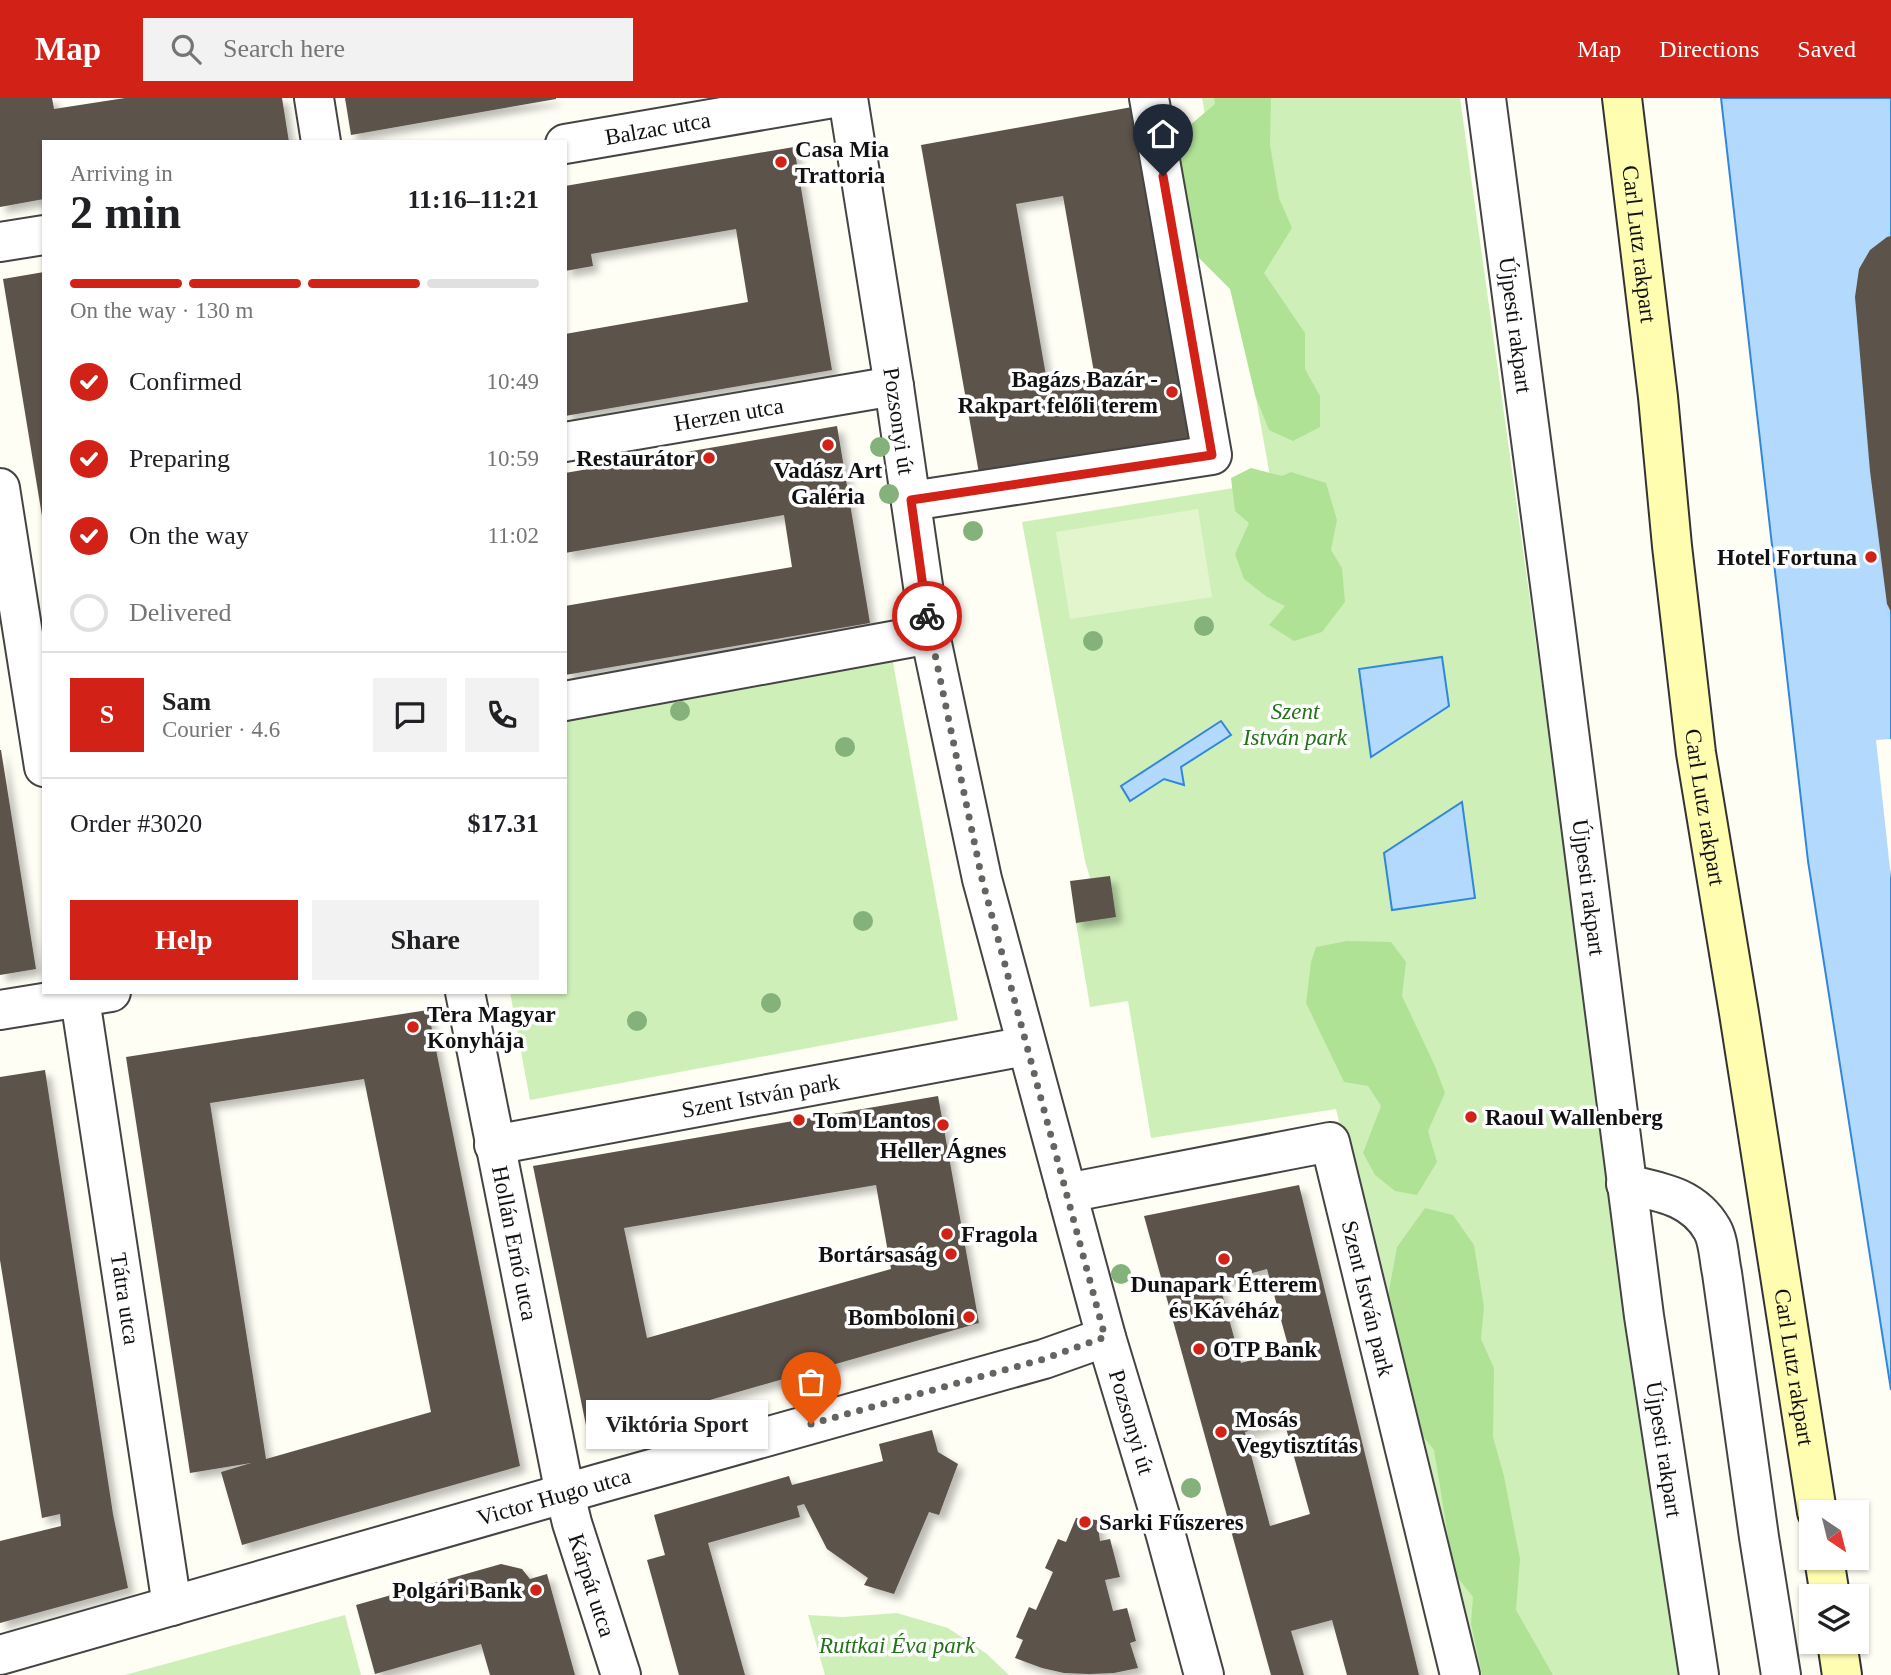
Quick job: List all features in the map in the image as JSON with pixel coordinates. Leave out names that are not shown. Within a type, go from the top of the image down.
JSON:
[{"type":"main road","name":"Carl Lutz rakpart","points":[[1622,98],[1658,397],[1696,753],[1815,1500]]},
{"type":"main road","points":[[1839,1654],[1842,1675]]},
{"type":"street","points":[[314,98],[321,140]]},
{"type":"street","name":"Balzac utca","points":[[567,144],[833,98]]},
{"type":"street","name":"Pozsonyi út","points":[[848,98],[930,634],[982,879],[1105,1337],[1165,1532],[1205,1675]]},
{"type":"street","points":[[911,500],[1212,455],[1149,98]]},
{"type":"street","name":"Újpesti rakpart","points":[[1486,98],[1556,624],[1626,1184],[1699,1675]]},
{"type":"street","points":[[0,242],[42,235]]},
{"type":"street","name":"Herzen utca","points":[[567,442],[894,386]]},
{"type":"street","points":[[0,488],[42,754]]},
{"type":"street","points":[[567,701],[930,634]]},
{"type":"street","points":[[0,1010],[90,994]]},
{"type":"street","name":"Tátra utca","points":[[90,994],[172,1606]]},
{"type":"street","name":"Hollán Ernő utca","points":[[465,994],[565,1494]]},
{"type":"street","name":"Szent István park","points":[[494,1145],[1026,1045]]},
{"type":"street","name":"Szent István park","points":[[1067,1193],[1330,1142],[1461,1675]]},
{"type":"street","points":[[1626,1184],[1676,1196],[1697,1210],[1713,1231],[1781,1675]]},
{"type":"street","name":"Victor Hugo utca","points":[[0,1655],[1044,1359],[1105,1337]]},
{"type":"street","name":"Kárpát utca","points":[[565,1494],[621,1675]]},
{"type":"green space","name":"Szent István park","points":[[1202,98],[1460,98],[1680,1675],[1471,1675],[1336,1109],[1151,1138],[1128,1001],[1090,1007],[1076,923],[1090,878],[1022,522],[1271,482]]},
{"type":"green space","points":[[1214,98],[1271,98],[1270,145],[1279,198],[1292,228],[1264,273],[1305,333],[1305,369],[1320,396],[1320,427],[1293,441],[1269,430],[1255,395],[1230,289],[1198,257],[1188,205],[1174,162],[1176,137],[1215,104]]},
{"type":"green space","points":[[1251,468],[1282,476],[1291,472],[1326,483],[1337,520],[1331,550],[1342,568],[1345,602],[1322,632],[1294,641],[1269,625],[1285,606],[1267,597],[1244,579],[1235,554],[1249,523],[1235,511],[1231,478]]},
{"type":"green space","points":[[1198,509],[1212,597],[1070,619],[1056,532]]},
{"type":"green space","points":[[892,657],[958,1020],[530,1100],[510,994],[567,994],[567,718]]},
{"type":"green space","points":[[1347,941],[1391,942],[1406,962],[1402,996],[1445,1093],[1428,1131],[1437,1162],[1417,1195],[1395,1191],[1375,1175],[1363,1153],[1381,1106],[1368,1086],[1344,1082],[1306,1003],[1311,962],[1316,947]]},
{"type":"green space","points":[[1425,1208],[1453,1215],[1474,1245],[1484,1307],[1481,1339],[1494,1368],[1493,1437],[1504,1476],[1520,1559],[1516,1610],[1553,1675],[1482,1675],[1471,1624],[1473,1597],[1454,1573],[1434,1450],[1418,1430],[1382,1329],[1397,1247]]},
{"type":"green space","name":"Ruttkai Éva park","points":[[897,1613],[948,1628],[987,1654],[1009,1675],[825,1675],[808,1615],[843,1617]]},
{"type":"green space","points":[[345,1615],[361,1675],[125,1675]]},
{"type":"water","points":[[1721,98],[1891,98],[1891,1390],[1808,861]]},
{"type":"water","points":[[1442,657],[1449,706],[1371,757],[1359,669]]},
{"type":"water","points":[[1221,721],[1231,735],[1181,767],[1184,785],[1164,779],[1130,801],[1121,786]]},
{"type":"water","points":[[1462,802],[1475,898],[1392,910],[1384,853]]},
{"type":"pier","points":[[1891,739],[1891,878],[1876,740]]},
{"type":"building","points":[[0,98],[52,98],[54,109],[125,98],[282,98],[289,140],[42,140],[42,199],[0,207]]},
{"type":"building","points":[[345,98],[556,98],[556,99],[351,135]]},
{"type":"building","points":[[1132,107],[1191,442],[980,479],[921,145]],"holes":[[[1063,196],[1095,378],[1048,387],[1016,204]]]},
{"type":"building","points":[[794,147],[832,370],[567,416],[567,334],[748,302],[736,229],[591,254],[593,266],[567,271],[567,186]]},
{"type":"building","points":[[1891,236],[1891,612],[1887,604],[1870,471],[1855,297],[1859,269],[1870,250]]},
{"type":"building","points":[[42,272],[42,516],[3,279]]},
{"type":"building","points":[[837,426],[870,623],[567,675],[567,606],[792,567],[784,515],[567,553],[567,473]]},
{"type":"building","points":[[0,750],[36,969],[0,975]]},
{"type":"building","points":[[1110,876],[1116,917],[1076,923],[1070,881]]},
{"type":"building","points":[[428,1010],[520,1466],[242,1545],[221,1472],[251,1463],[190,1473],[126,1057]],"holes":[[[364,1079],[431,1412],[266,1459],[210,1103]]]},
{"type":"building","points":[[45,1070],[113,1514],[128,1588],[0,1623],[0,1541],[61,1526],[60,1514],[42,1518],[0,1260],[0,1077]]},
{"type":"building","points":[[938,1096],[979,1323],[588,1435],[533,1166]],"holes":[[[876,1185],[891,1269],[647,1338],[624,1228]]]},
{"type":"building","points":[[1299,1185],[1419,1675],[1347,1675],[1332,1620],[1291,1631],[1304,1675],[1271,1675],[1144,1216]],"holes":[[[1267,1269],[1289,1349],[1241,1363],[1219,1282]],[[1284,1421],[1310,1514],[1270,1526],[1245,1432]]]},
{"type":"building","points":[[932,1430],[938,1452],[958,1464],[939,1515],[929,1512],[894,1594],[864,1585],[868,1578],[827,1549],[804,1504],[797,1506],[800,1517],[708,1543],[745,1675],[679,1675],[647,1560],[665,1555],[654,1515],[789,1476],[792,1485],[883,1461],[879,1444]]},
{"type":"building","points":[[1076,1518],[1097,1520],[1100,1541],[1110,1539],[1120,1577],[1105,1580],[1113,1611],[1127,1608],[1136,1641],[1130,1643],[1138,1668],[1114,1673],[1064,1673],[1015,1658],[1023,1640],[1016,1637],[1029,1607],[1036,1610],[1053,1572],[1045,1568],[1058,1539],[1066,1542]]},
{"type":"building","points":[[501,1564],[522,1569],[530,1579],[547,1574],[575,1675],[490,1675],[481,1644],[375,1674],[356,1605]]},
{"type":"way so far","points":[[811,1424],[1044,1359],[1105,1337],[982,879],[927,616]]},
{"type":"place","name":"Casa Mia Trattoria","points":[[781,162]]},
{"type":"place","name":"Bagázs Bazár - Rakpart felőli terem","points":[[1172,392]]},
{"type":"place","name":"Vadász Art Galéria","points":[[828,445]]},
{"type":"place","name":"Restaurátor","points":[[709,458]]},
{"type":"place","name":"Hotel Fortuna","points":[[1871,557]]},
{"type":"place","name":"Tera Magyar Konyhája","points":[[413,1027]]},
{"type":"place","name":"Raoul Wallenberg","points":[[1471,1117]]},
{"type":"place","name":"Tom Lantos","points":[[799,1120]]},
{"type":"place","name":"Heller Ágnes","points":[[943,1125]]},
{"type":"place","name":"Fragola","points":[[947,1234]]},
{"type":"place","name":"Bortársaság","points":[[951,1254]]},
{"type":"place","name":"Dunapark Étterem és Kávéház","points":[[1224,1259]]},
{"type":"place","name":"Bomboloni","points":[[969,1317]]},
{"type":"place","name":"OTP Bank","points":[[1199,1349]]},
{"type":"place","name":"Viktória Sport","points":[[811,1424]]},
{"type":"place","name":"Mosás Vegytisztítás","points":[[1221,1432]]},
{"type":"place","name":"Sarki Fűszeres","points":[[1085,1522]]},
{"type":"place","name":"Polgári Bank","points":[[536,1590]]},
{"type":"route","points":[[927,616],[911,500],[1212,455],[1163,176]]}]
